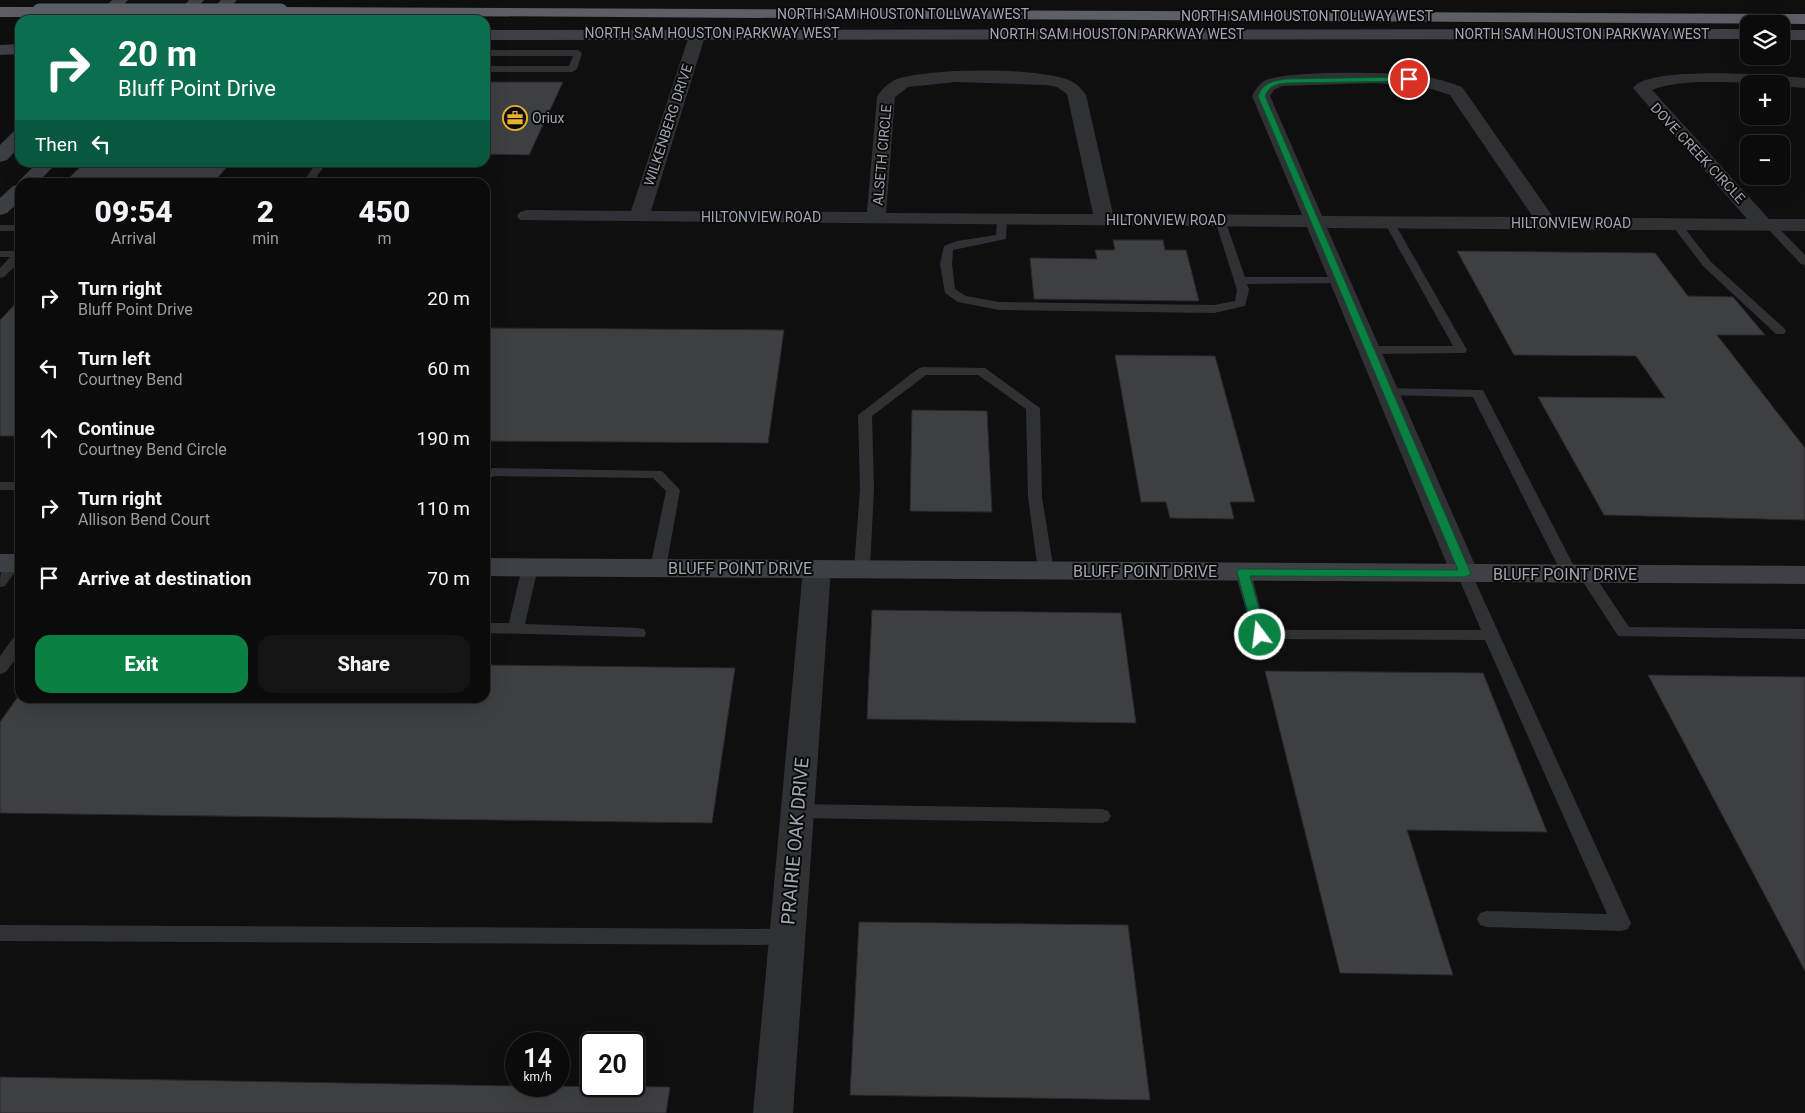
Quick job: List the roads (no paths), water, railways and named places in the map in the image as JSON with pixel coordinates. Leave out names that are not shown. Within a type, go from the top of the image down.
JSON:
[{"type":"highway","name":"NORTH SAM HOUSTON TOLLWAY WEST","points":[[35,15],[202,11],[1805,19]]},
{"type":"highway","points":[[0,12],[35,15]]},
{"type":"highway","points":[[0,18],[15,17]]},
{"type":"highway","points":[[786,33],[1091,25],[1519,24],[1805,19]]},
{"type":"main road","points":[[106,15],[121,0]]},
{"type":"main road","points":[[137,15],[151,0]]},
{"type":"main road","points":[[202,11],[230,0]]},
{"type":"main road","name":"NORTH SAM HOUSTON PARKWAY WEST","points":[[490,35],[698,33],[1740,34]]},
{"type":"main road","points":[[1790,34],[1805,34]]},
{"type":"main road","points":[[0,50],[15,49]]},
{"type":"main road","points":[[0,156],[15,140]]},
{"type":"main road","points":[[32,178],[44,167]]},
{"type":"main road","points":[[0,209],[15,195]]},
{"type":"main road","name":"BLUFF POINT DRIVE","points":[[490,567],[1805,575]]},
{"type":"street","name":"WILKENBERG DRIVE","points":[[639,216],[698,33]]},
{"type":"street","name":"ALSETH CIRCLE","points":[[876,218],[886,97],[889,91],[904,82],[916,80],[974,78],[1034,79],[1058,82],[1073,89],[1077,95],[1104,220]]},
{"type":"street","points":[[1465,574],[1261,96],[1264,88],[1274,82],[1409,79],[1448,86],[1456,91],[1546,223]]},
{"type":"street","name":"DOVE CREEK CIRCLE","points":[[1766,224],[1645,96],[1641,88],[1650,83],[1670,80],[1786,81],[1805,83]]},
{"type":"street","name":"HILTONVIEW ROAD","points":[[527,216],[1805,224]]},
{"type":"street","name":"PRAIRIE OAK DRIVE","points":[[773,1113],[817,569]]},
{"type":"lane","points":[[490,53],[578,53],[572,69],[490,69]]},
{"type":"lane","points":[[311,178],[318,167]]},
{"type":"lane","points":[[1002,219],[1002,237],[957,244],[948,248],[946,264],[950,292],[962,299],[999,306],[1214,309],[1241,303],[1243,290],[1220,220]]},
{"type":"lane","points":[[1369,350],[1461,350],[1389,222]]},
{"type":"lane","points":[[1676,224],[1707,264],[1780,331]]},
{"type":"lane","points":[[1766,224],[1805,262]]},
{"type":"lane","points":[[0,228],[15,228]]},
{"type":"lane","points":[[0,254],[15,254]]},
{"type":"lane","points":[[0,275],[15,259]]},
{"type":"lane","points":[[1240,281],[1340,280]]},
{"type":"lane","points":[[862,569],[866,488],[865,414],[923,371],[980,371],[1032,408],[1035,497],[1046,571]]},
{"type":"lane","points":[[1387,392],[1478,393],[1578,574],[1624,632],[1805,634]]},
{"type":"lane","points":[[490,474],[493,472],[657,474],[674,490],[658,568]]},
{"type":"lane","points":[[0,486],[15,486]]},
{"type":"lane","points":[[516,628],[530,567]]},
{"type":"lane","points":[[1243,572],[1260,635],[1491,635]]},
{"type":"lane","points":[[1465,574],[1621,923],[1486,918]]},
{"type":"lane","points":[[490,628],[638,633]]},
{"type":"lane","points":[[0,668],[15,648]]},
{"type":"lane","points":[[797,811],[1102,816]]},
{"type":"lane","points":[[0,933],[788,938]]},
{"type":"place","name":"Oriux","points":[[515,118]]}]
